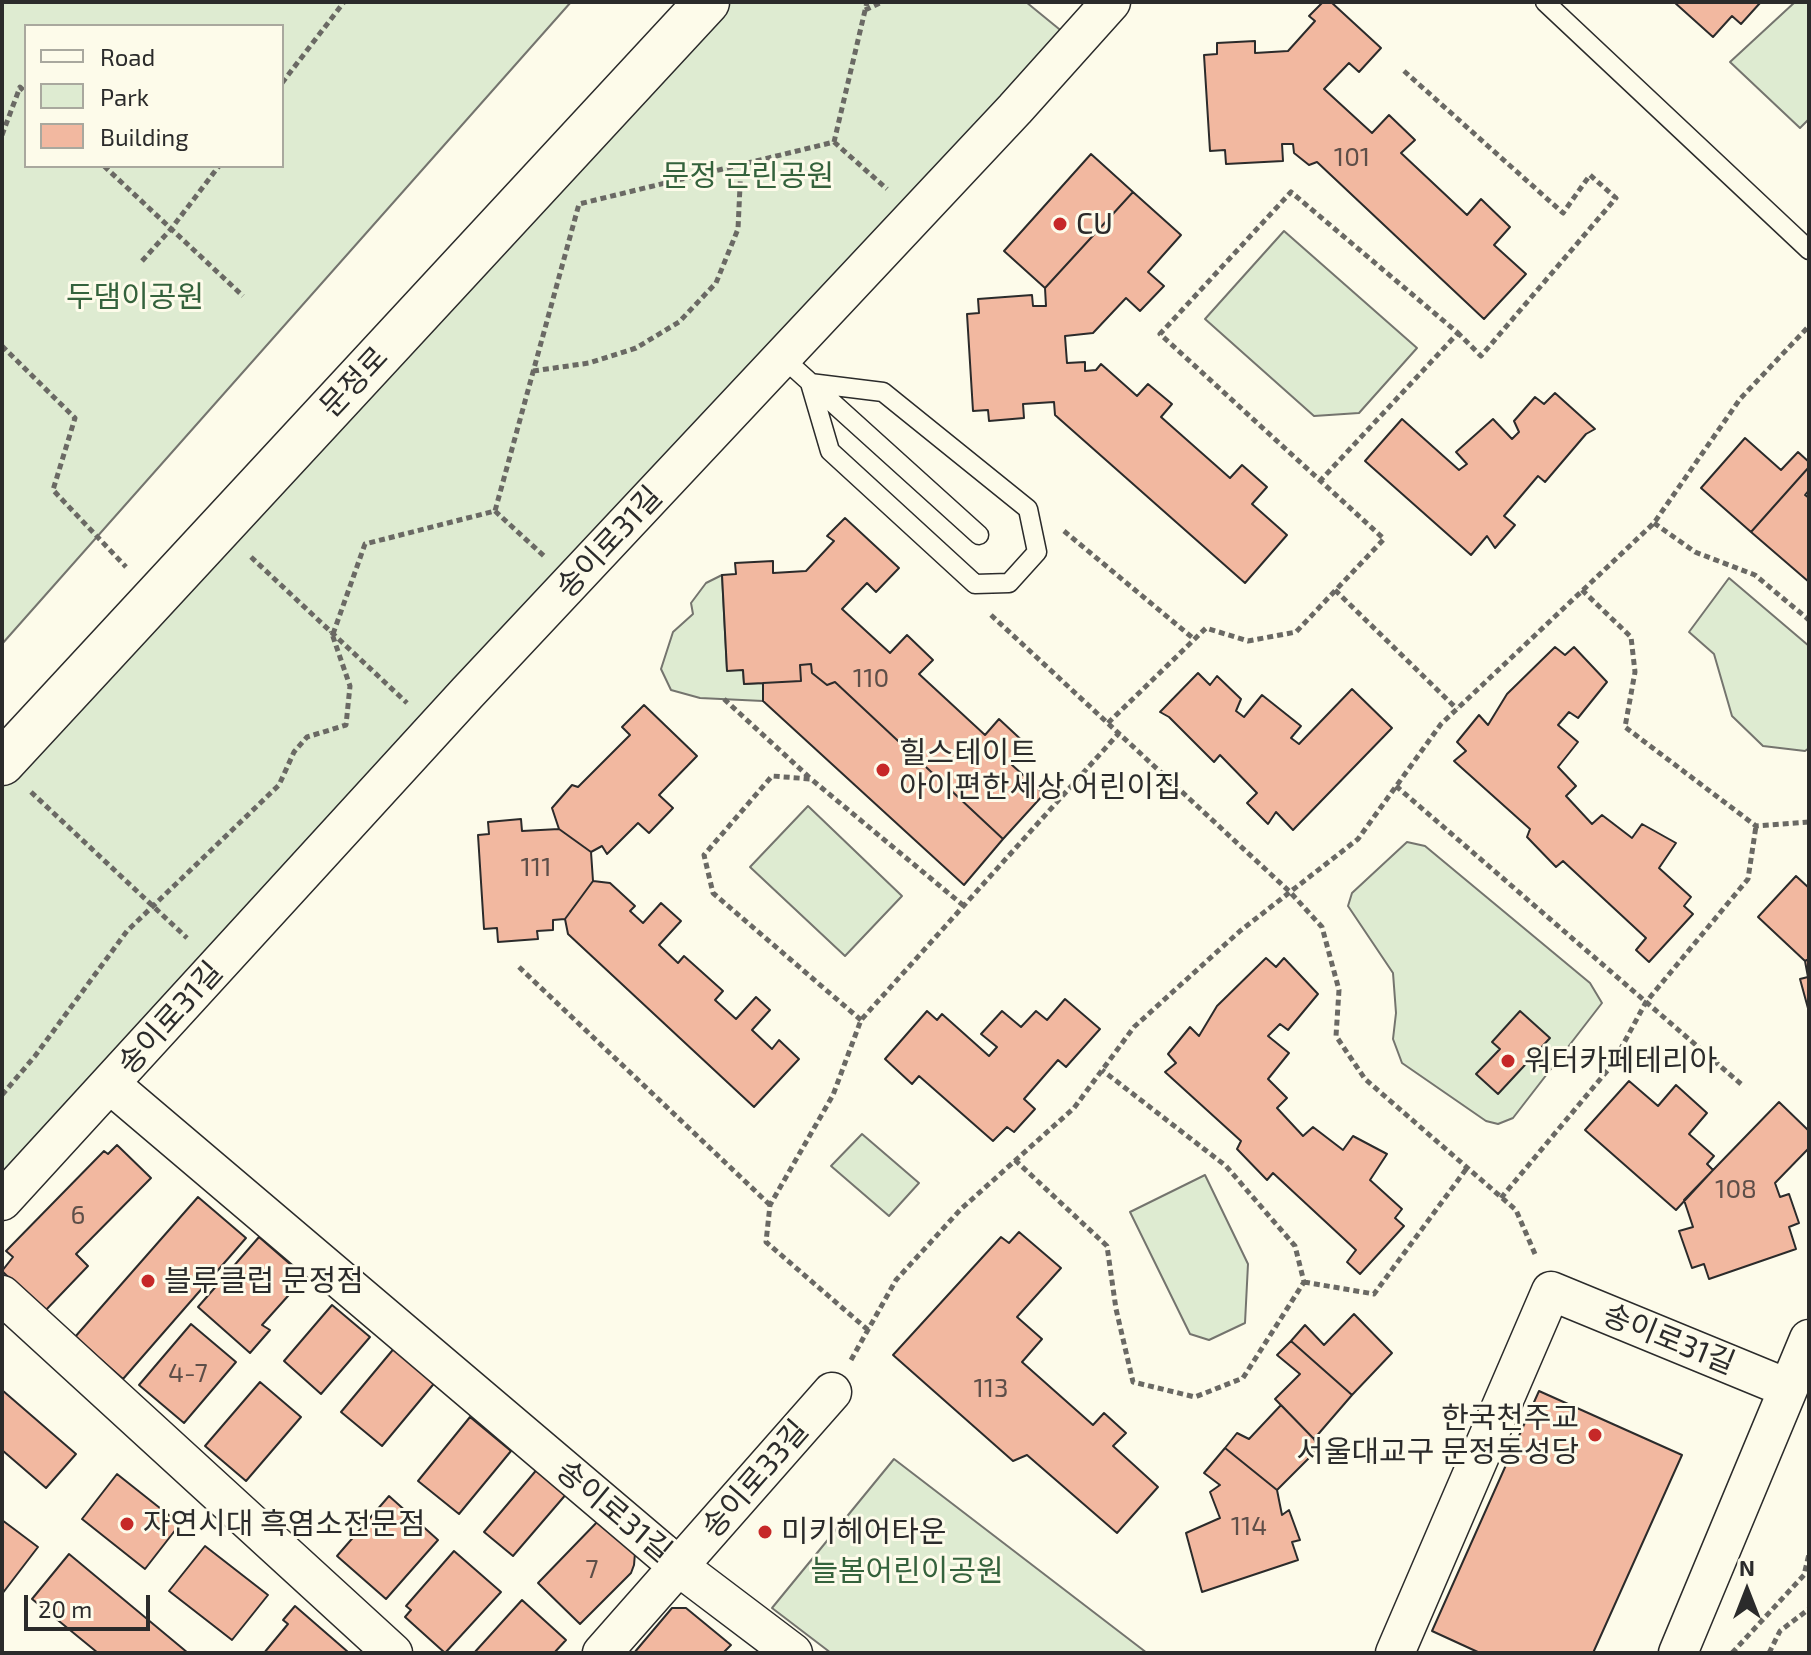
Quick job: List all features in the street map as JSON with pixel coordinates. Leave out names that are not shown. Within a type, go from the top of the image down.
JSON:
[{"type":"street","name":"문정로","points":[[13,775],[154,596],[707,2]]},
{"type":"street","name":"송이로31길","points":[[2,1201],[434,728],[916,215],[1111,2]]},
{"type":"street","name":"송이로31길","points":[[110,1084],[678,1566]]},
{"type":"street","name":"송이로31길","points":[[1551,1291],[1787,1388]]},
{"type":"street","points":[[1395,1653],[1551,1291]]},
{"type":"street","points":[[2,1295],[393,1653]]},
{"type":"street","points":[[1678,1653],[1809,1339]]},
{"type":"street","name":"송이로33길","points":[[602,1653],[832,1392]]},
{"type":"street","name":"송이로33길","points":[[678,1566],[793,1653]]},
{"type":"lane","points":[[1545,2],[1809,250]]},
{"type":"lane","points":[[782,357],[979,535]]},
{"type":"lane","points":[[810,383],[883,392],[1028,509],[1037,552],[1009,583],[975,584],[830,451],[810,383]]},
{"type":"path","points":[[284,80],[344,2]]},
{"type":"path","points":[[834,142],[867,2]]},
{"type":"path","points":[[865,11],[882,2]]},
{"type":"path","points":[[1108,723],[1206,628],[1248,641],[1296,632],[1384,539],[1160,334],[1291,192],[1481,356],[1616,198],[1590,175],[1563,213],[1404,71]]},
{"type":"path","points":[[2,135],[20,87],[24,91]]},
{"type":"path","points":[[834,142],[916,215]]},
{"type":"path","points":[[495,511],[579,204],[834,142]]},
{"type":"path","points":[[533,371],[589,363],[636,348],[679,322],[716,283],[738,229],[741,165]]},
{"type":"path","points":[[106,168],[243,296]]},
{"type":"path","points":[[142,261],[217,168]]},
{"type":"path","points":[[832,1392],[896,1280],[961,1209],[1074,1108],[1134,1027],[1240,931],[1358,839],[1441,724],[1654,523],[1740,399],[1809,326]]},
{"type":"path","points":[[1320,481],[1458,333]]},
{"type":"path","points":[[2,346],[75,418],[53,490],[154,596]]},
{"type":"path","points":[[495,511],[572,581]]},
{"type":"path","points":[[2,1095],[35,1056],[127,931],[279,785],[294,752],[307,737],[346,725],[350,686],[332,632],[365,544],[495,511]]},
{"type":"path","points":[[1654,523],[1695,552],[1755,575],[1809,620]]},
{"type":"path","points":[[219,527],[434,728]]},
{"type":"path","points":[[1335,590],[1457,709]]},
{"type":"path","points":[[1582,590],[1631,637],[1635,672],[1625,727],[1756,826],[1809,822]]},
{"type":"path","points":[[981,606],[1290,892],[1322,927],[1339,990],[1336,1036],[1365,1079],[1516,1210],[1551,1291]]},
{"type":"path","points":[[724,699],[811,779],[964,906]]},
{"type":"path","points":[[868,1330],[766,1242],[770,1205],[833,1095],[861,1020],[1119,733]]},
{"type":"path","points":[[13,775],[218,965]]},
{"type":"path","points":[[811,779],[772,776],[704,855],[713,893],[861,1020]]},
{"type":"path","points":[[1396,786],[1741,1084]]},
{"type":"path","points":[[1501,1198],[1612,1065],[1646,1002],[1748,879],[1756,826]]},
{"type":"path","points":[[519,967],[770,1205]]},
{"type":"path","points":[[1015,1160],[1107,1246],[1116,1309],[1133,1382],[1195,1397],[1243,1378],[1304,1282],[1295,1246],[1226,1166],[1102,1070]]},
{"type":"path","points":[[1304,1282],[1374,1294],[1467,1168]]},
{"type":"path","points":[[1732,1653],[1804,1575],[1809,1554]]},
{"type":"path","points":[[1769,1653],[1780,1631],[1809,1609]]},
{"type":"green space","name":"두댐이공원","points":[[2,2],[571,2],[2,644]]},
{"type":"green space","name":"문정 근린공원","points":[[707,2],[1026,2],[1075,42],[2,1201],[2,763]]},
{"type":"green space","points":[[1795,2],[1809,2],[1809,119],[1800,128],[1730,62]]},
{"type":"green space","points":[[1284,231],[1417,348],[1359,413],[1314,416],[1205,319]]},
{"type":"green space","points":[[722,575],[727,670],[743,670],[744,684],[763,683],[763,701],[700,698],[671,690],[661,669],[673,632],[693,614],[691,603],[706,583]]},
{"type":"green space","points":[[1729,578],[1809,646],[1809,748],[1805,751],[1763,746],[1732,716],[1714,654],[1689,632]]},
{"type":"green space","points":[[808,806],[902,896],[845,956],[750,867]]},
{"type":"green space","points":[[1407,842],[1425,846],[1590,983],[1602,1003],[1513,1118],[1498,1124],[1486,1121],[1402,1063],[1393,1039],[1396,1013],[1393,973],[1348,906],[1352,893]]},
{"type":"green space","points":[[862,1134],[919,1183],[889,1216],[831,1166]]},
{"type":"green space","points":[[1205,1175],[1248,1264],[1245,1323],[1209,1340],[1190,1334],[1130,1212]]},
{"type":"green space","name":"늘봄어린이공원","points":[[894,1459],[1147,1653],[831,1653],[772,1608]]},
{"type":"building","points":[[1323,2],[1331,2],[1381,48],[1359,72],[1349,63],[1324,89],[1372,133],[1389,115],[1415,140],[1401,153],[1467,215],[1481,199],[1510,227],[1494,245],[1526,274],[1484,319],[1317,162],[1309,165],[1294,153],[1293,144],[1282,144],[1283,161],[1226,164],[1225,150],[1210,151],[1204,55],[1217,54],[1217,43],[1255,41],[1255,53],[1288,51],[1315,21],[1309,16]]},
{"type":"building","points":[[1674,2],[1760,3],[1741,24],[1732,16],[1713,37]]},
{"type":"building","points":[[1091,154],[1133,192],[1045,288],[1004,251]]},
{"type":"building","points":[[1133,192],[1181,235],[1148,272],[1164,286],[1140,311],[1126,298],[1093,333],[1065,336],[1067,363],[1085,362],[1085,371],[1096,370],[1101,364],[1137,396],[1148,384],[1172,404],[1161,417],[1230,478],[1242,465],[1267,487],[1252,504],[1287,535],[1245,583],[1055,415],[1054,402],[1023,404],[1024,418],[989,421],[988,410],[973,411],[967,314],[979,313],[978,299],[1032,295],[1033,306],[1046,306],[1045,288]]},
{"type":"building","points":[[1555,393],[1595,429],[1586,434],[1545,482],[1538,476],[1504,516],[1515,525],[1495,548],[1487,536],[1471,555],[1365,461],[1402,419],[1459,470],[1467,464],[1456,452],[1493,419],[1512,439],[1519,432],[1514,421],[1535,397],[1544,404]]},
{"type":"building","points":[[1745,438],[1781,470],[1798,452],[1809,462],[1809,467],[1751,532],[1701,488]]},
{"type":"building","points":[[1809,467],[1809,490],[1805,495],[1809,498],[1809,582],[1751,532]]},
{"type":"building","points":[[845,518],[899,568],[876,592],[867,583],[842,609],[890,653],[907,635],[933,660],[919,674],[985,735],[999,719],[1029,747],[1012,765],[1044,794],[1003,839],[835,682],[827,685],[812,673],[811,664],[800,665],[801,681],[744,684],[743,670],[727,671],[722,575],[736,574],[735,563],[773,561],[773,573],[806,571],[834,541],[827,536]]},
{"type":"building","points":[[1555,647],[1565,655],[1574,647],[1607,682],[1578,718],[1569,712],[1558,725],[1578,742],[1558,767],[1576,786],[1566,796],[1592,824],[1602,815],[1632,838],[1642,824],[1676,843],[1659,868],[1691,897],[1684,906],[1693,914],[1649,962],[1636,950],[1646,938],[1563,861],[1556,867],[1527,837],[1530,829],[1454,761],[1466,751],[1457,742],[1479,715],[1488,725],[1507,694]]},
{"type":"building","name":"힐스테이트 아이편한세상 어린이집","points":[[811,664],[812,673],[827,685],[835,682],[1003,839],[964,885],[763,701],[763,683],[801,681],[800,665]]},
{"type":"building","points":[[1198,673],[1210,685],[1217,676],[1241,699],[1236,711],[1244,717],[1262,695],[1301,726],[1291,738],[1299,744],[1352,689],[1392,728],[1293,830],[1276,812],[1268,824],[1247,803],[1257,793],[1220,755],[1214,762],[1169,717],[1160,712]]},
{"type":"building","points":[[644,705],[697,756],[659,795],[673,808],[649,833],[638,823],[607,854],[602,846],[591,852],[559,829],[552,808],[572,785],[578,787],[630,735],[622,727]]},
{"type":"building","points":[[521,819],[522,831],[559,829],[591,852],[593,881],[565,919],[553,920],[553,930],[537,931],[538,939],[498,942],[497,928],[484,929],[478,835],[489,834],[488,822]]},
{"type":"building","points":[[1796,876],[1809,888],[1809,959],[1805,961],[1758,917]]},
{"type":"building","points":[[593,881],[610,883],[635,906],[630,911],[643,923],[661,903],[681,921],[659,945],[678,963],[684,956],[723,991],[715,1000],[736,1019],[756,997],[770,1010],[752,1030],[772,1049],[779,1040],[799,1059],[754,1107],[568,934],[565,919]]},
{"type":"building","points":[[1266,958],[1276,967],[1284,958],[1318,994],[1288,1030],[1280,1024],[1268,1036],[1289,1053],[1268,1079],[1287,1098],[1277,1108],[1303,1136],[1313,1127],[1343,1150],[1353,1136],[1387,1154],[1370,1180],[1402,1209],[1395,1218],[1404,1226],[1360,1274],[1347,1262],[1356,1250],[1273,1173],[1267,1180],[1237,1149],[1241,1141],[1165,1072],[1176,1063],[1168,1054],[1190,1027],[1199,1036],[1217,1006]]},
{"type":"building","points":[[1809,959],[1809,1012],[1800,979],[1808,977],[1805,961]]},
{"type":"building","points":[[1065,999],[1100,1029],[1066,1067],[1058,1060],[1024,1099],[1035,1109],[1014,1132],[1007,1127],[993,1141],[919,1076],[912,1084],[885,1059],[927,1011],[937,1020],[942,1014],[989,1056],[997,1047],[981,1034],[1002,1011],[1021,1027],[1036,1011],[1047,1020]]},
{"type":"building","name":"워터카페테리아","points":[[1520,1011],[1550,1038],[1498,1094],[1476,1074],[1500,1049],[1492,1042]]},
{"type":"building","points":[[1629,1081],[1658,1106],[1676,1085],[1707,1113],[1689,1134],[1714,1156],[1707,1164],[1713,1170],[1676,1210],[1585,1130]]},
{"type":"building","points":[[1779,1102],[1809,1131],[1809,1148],[1775,1183],[1780,1197],[1789,1194],[1799,1223],[1789,1227],[1796,1249],[1709,1279],[1704,1264],[1692,1268],[1679,1231],[1693,1227],[1684,1200]]},
{"type":"building","points":[[117,1145],[151,1178],[76,1254],[88,1266],[44,1312],[2,1271],[13,1257],[6,1251],[104,1151],[108,1154]]},
{"type":"building","points":[[198,1197],[246,1238],[123,1379],[75,1337]]},
{"type":"building","points":[[1019,1232],[1061,1268],[1017,1317],[1042,1339],[1022,1362],[1093,1425],[1104,1413],[1126,1433],[1113,1446],[1158,1487],[1117,1533],[1027,1455],[1013,1461],[893,1355],[1001,1237],[1009,1243]]},
{"type":"building","points":[[259,1237],[305,1277],[262,1325],[270,1330],[250,1353],[198,1307]]},
{"type":"building","points":[[332,1305],[370,1337],[321,1394],[284,1361]]},
{"type":"building","points":[[1354,1314],[1392,1353],[1352,1395],[1291,1341],[1305,1325],[1324,1345]]},
{"type":"building","points":[[191,1324],[236,1362],[184,1423],[139,1385]]},
{"type":"building","points":[[1291,1341],[1352,1395],[1314,1439],[1275,1399],[1300,1374],[1277,1355]]},
{"type":"building","points":[[396,1346],[437,1380],[382,1446],[341,1412]]},
{"type":"building","points":[[260,1382],[301,1417],[246,1481],[205,1446]]},
{"type":"building","points":[[2,1390],[76,1454],[46,1488],[2,1450]]},
{"type":"building","points":[[1539,1391],[1682,1455],[1593,1653],[1480,1653],[1432,1631]]},
{"type":"building","points":[[1281,1405],[1319,1448],[1277,1490],[1225,1448],[1237,1433],[1249,1439]]},
{"type":"building","points":[[470,1417],[511,1451],[459,1514],[418,1481]]},
{"type":"building","points":[[1225,1448],[1277,1490],[1282,1515],[1289,1510],[1300,1540],[1292,1542],[1298,1560],[1202,1592],[1186,1533],[1220,1518],[1210,1492],[1220,1485],[1204,1473]]},
{"type":"building","points":[[539,1467],[568,1492],[513,1556],[484,1532]]},
{"type":"building","points":[[117,1474],[180,1524],[145,1569],[82,1519]]},
{"type":"building","points":[[389,1496],[438,1540],[386,1599],[337,1556]]},
{"type":"building","points":[[600,1519],[635,1553],[634,1565],[631,1573],[580,1624],[538,1583]]},
{"type":"building","points":[[2,1520],[38,1547],[2,1594]]},
{"type":"building","points":[[205,1546],[268,1595],[232,1640],[169,1591]]},
{"type":"building","points":[[454,1551],[501,1592],[445,1653],[405,1617],[411,1610],[406,1606]]},
{"type":"building","points":[[69,1554],[188,1653],[98,1653],[32,1599]]},
{"type":"building","points":[[522,1600],[566,1640],[554,1653],[474,1653]]},
{"type":"building","points":[[295,1606],[348,1652],[264,1653],[288,1624],[283,1620]]},
{"type":"building","points":[[672,1608],[686,1608],[731,1645],[723,1653],[634,1653]]},
{"type":"place","name":"CU","points":[[1060,224]]},
{"type":"place","name":"힐스테이트 아이편한세상 어린이집","points":[[883,770]]},
{"type":"place","name":"워터카페테리아","points":[[1508,1061]]},
{"type":"place","name":"블루클럽 문정점","points":[[148,1281]]},
{"type":"place","name":"한국천주교 서울대교구 문정동성당","points":[[1595,1435]]},
{"type":"place","name":"자연시대 흑염소전문점","points":[[127,1524]]},
{"type":"place","name":"미키헤어타운","points":[[765,1532]]}]
